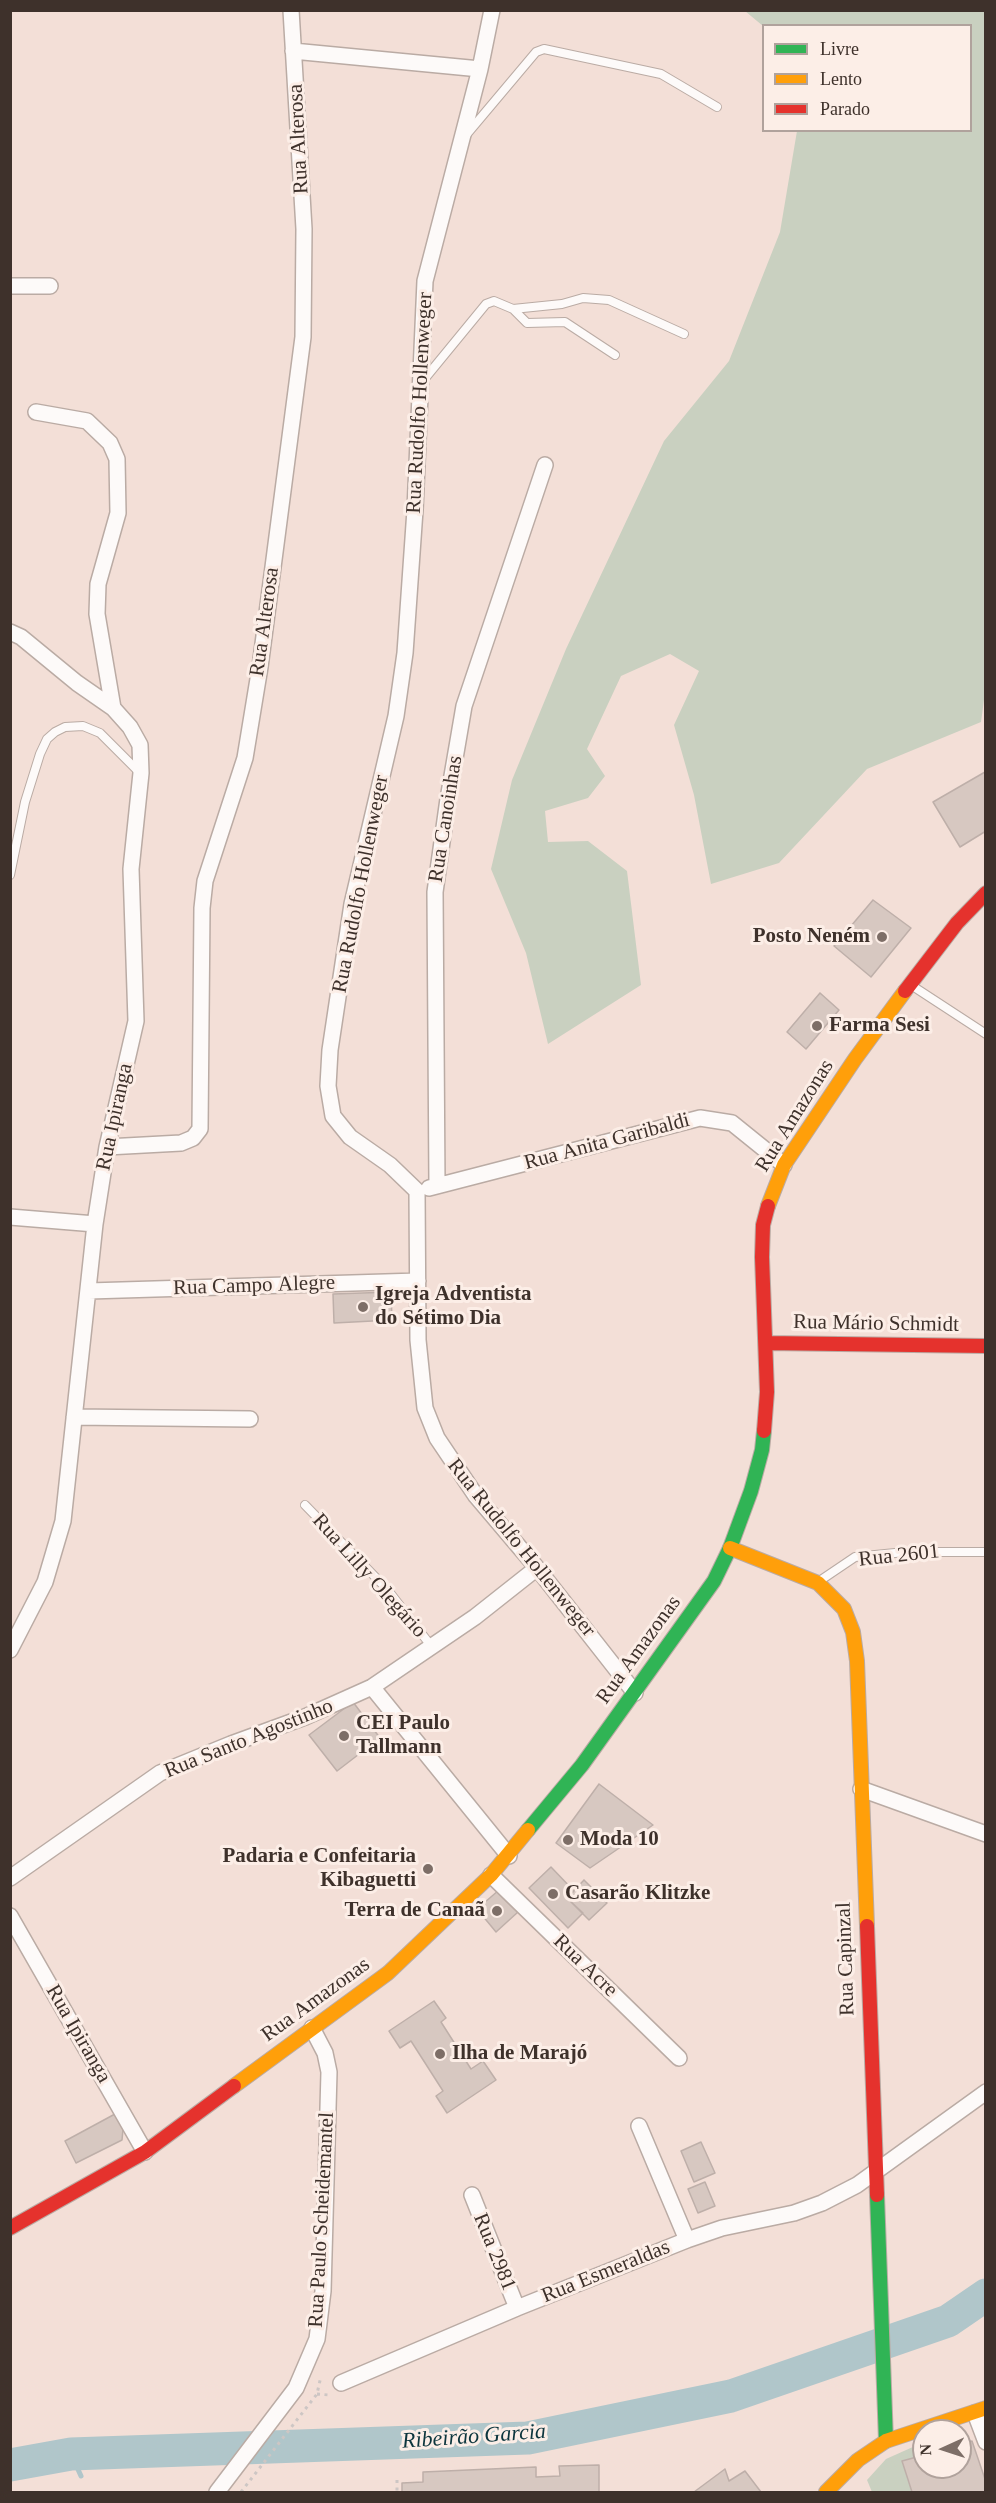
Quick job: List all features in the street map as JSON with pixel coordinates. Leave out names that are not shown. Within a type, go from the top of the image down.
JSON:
[{"type":"main road","name":"Rua Amazonas","points":[[10,2228],[145,2152],[388,1973],[509,1856],[582,1765],[635,1693],[714,1581],[730,1548],[762,1450],[767,1392],[762,1257],[763,1225],[768,1200],[784,1165],[855,1059],[957,923],[986,893]]},
{"type":"main road","name":"Rua Mário Schmidt","points":[[766,1343],[986,1346]]},
{"type":"main road","name":"Rua Capinzal","points":[[730,1548],[818,1582],[844,1609],[853,1632],[857,1661],[886,2441]]},
{"type":"main road","points":[[826,2493],[858,2460],[886,2441],[980,2411]]},
{"type":"street","name":"Rua Alterosa","points":[[107,1147],[181,1143],[193,1138],[200,1129],[202,1112],[202,908],[205,881],[245,758],[260,667],[303,337],[304,229],[291,10]]},
{"type":"street","name":"Rua Rudolfo Hollenweger","points":[[492,10],[480,69],[426,281],[419,385],[415,510],[405,653],[394,728],[352,904],[330,1050],[328,1086],[333,1116],[350,1137],[390,1165],[417,1191],[418,1340],[425,1408],[436,1438],[476,1496],[537,1568],[635,1693]]},
{"type":"street","points":[[293,51],[480,69]]},
{"type":"street","points":[[10,286],[50,286]]},
{"type":"street","points":[[36,412],[87,421],[110,443],[117,459],[118,513],[98,584],[97,614],[113,708]]},
{"type":"street","name":"Rua Canoinhas","points":[[436,1186],[435,892],[448,799],[464,706],[545,465]]},
{"type":"street","name":"Rua Ipiranga","points":[[10,632],[113,708],[130,727],[140,745],[141,773],[131,869],[136,1021],[107,1147],[95,1224],[67,1496],[56,1550],[45,1582],[10,1650]]},
{"type":"street","name":"Rua Anita Garibaldi","points":[[417,1191],[700,1118],[732,1123],[784,1165]]},
{"type":"street","points":[[10,1217],[95,1224]]},
{"type":"street","name":"Rua Campo Alegre","points":[[89,1290],[418,1281]]},
{"type":"street","points":[[74,1417],[250,1419]]},
{"type":"street","name":"Rua Santo Agostinho","points":[[10,1878],[160,1773],[305,1717],[372,1687],[433,1647],[537,1568]]},
{"type":"street","points":[[372,1687],[509,1856]]},
{"type":"street","points":[[861,1789],[986,1834]]},
{"type":"street","name":"Rua Acre","points":[[491,1875],[680,2058]]},
{"type":"street","name":"Rua Ipiranga","points":[[10,1916],[145,2152]]},
{"type":"street","name":"Rua Paulo Scheidemantel","points":[[218,2493],[296,2388],[317,2339],[322,2290],[329,2072],[325,2053],[312,2028]]},
{"type":"street","name":"Rua Esmeraldas","points":[[341,2383],[517,2308],[687,2240],[722,2228],[803,2210],[840,2194],[875,2172],[986,2092]]},
{"type":"street","points":[[639,2127],[687,2240]]},
{"type":"street","name":"Rua 2981","points":[[472,2195],[517,2308]]},
{"type":"street","points":[[980,2411],[986,2442]]},
{"type":"lane","points":[[462,140],[536,52],[544,49],[662,74],[717,107]]},
{"type":"lane","points":[[513,309],[562,304],[583,298],[609,300],[684,334]]},
{"type":"lane","points":[[419,385],[486,304],[494,302],[513,309],[527,323],[565,322],[615,355]]},
{"type":"lane","points":[[10,875],[25,802],[47,739],[55,732],[65,727],[83,726],[100,733],[141,773]]},
{"type":"lane","points":[[910,984],[986,1034]]},
{"type":"lane","name":"Rua Lilly Olegário","points":[[305,1505],[387,1589],[433,1647]]},
{"type":"lane","name":"Rua 2601","points":[[818,1582],[855,1557],[905,1552],[986,1552]]},
{"type":"path","points":[[242,2493],[289,2431]]},
{"type":"path","points":[[397,2480],[397,2493]]},
{"type":"green space","points":[[745,11],[985,11],[986,685],[981,722],[867,769],[779,863],[711,884],[694,795],[674,725],[699,671],[670,654],[621,676],[587,749],[605,776],[588,798],[545,811],[548,842],[588,841],[627,871],[641,985],[548,1044],[526,953],[491,869],[512,780],[566,649],[664,441],[729,361],[780,232],[797,132],[972,132],[972,24],[762,25]]},
{"type":"green space","points":[[972,2441],[985,2482],[985,2492],[872,2492],[867,2480],[886,2459],[912,2447],[912,2479],[972,2479]]},
{"type":"building","points":[[985,772],[986,831],[960,847],[933,802]]},
{"type":"building","points":[[873,900],[911,928],[871,977],[834,946]]},
{"type":"building","points":[[820,993],[839,1010],[806,1049],[787,1032]]},
{"type":"building","name":"Igreja Adventista do Sétimo Dia","points":[[391,1292],[392,1320],[334,1323],[333,1294]]},
{"type":"building","name":"CEI Paulo Tallmann","points":[[353,1702],[380,1738],[337,1771],[309,1735]]},
{"type":"building","points":[[599,1784],[653,1825],[590,1868],[556,1843]]},
{"type":"building","name":"Casarão Klitzke","points":[[551,1867],[574,1891],[567,1898],[583,1913],[568,1928],[529,1888]]},
{"type":"building","points":[[584,1880],[607,1903],[589,1920],[567,1898]]},
{"type":"building","name":"Terra de Canaã","points":[[499,1890],[518,1912],[496,1932],[477,1909]]},
{"type":"building","name":"Ilha de Marajó","points":[[434,2001],[446,2018],[441,2022],[471,2069],[483,2061],[496,2080],[447,2113],[436,2096],[443,2091],[411,2041],[400,2048],[389,2031]]},
{"type":"building","points":[[115,2114],[123,2129],[122,2140],[76,2163],[65,2141]]},
{"type":"building","points":[[701,2142],[715,2173],[694,2182],[681,2151]]},
{"type":"building","points":[[705,2182],[715,2206],[698,2213],[688,2189]]},
{"type":"building","points":[[972,2441],[986,2482],[986,2492],[912,2492],[902,2461],[912,2458],[912,2479],[972,2479]]},
{"type":"building","points":[[599,2465],[599,2492],[402,2492],[402,2483],[423,2482],[423,2472],[536,2467],[536,2477],[560,2476],[559,2466]]},
{"type":"building","points":[[725,2469],[729,2481],[745,2471],[761,2492],[694,2492]]},
{"type":"waterway","name":"Ribeirão Garcia","points":[[10,2465],[71,2454],[528,2438],[731,2396],[948,2321],[986,2295]]},
{"type":"waterway","points":[[71,2454],[81,2476]]},
{"type":"traffic: fast","points":[[528,1830],[582,1765],[714,1581],[730,1548],[751,1491],[762,1450],[764,1431]]},
{"type":"traffic: fast","points":[[877,2195],[886,2441]]},
{"type":"traffic: slow","points":[[768,1206],[784,1165],[855,1059],[905,991]]},
{"type":"traffic: slow","points":[[730,1548],[818,1583],[844,1609],[853,1632],[857,1661],[867,1926]]},
{"type":"traffic: slow","points":[[234,2086],[388,1973],[491,1875],[528,1830]]},
{"type":"traffic: slow","points":[[826,2492],[858,2460],[886,2441],[986,2408]]},
{"type":"traffic: jam","points":[[905,991],[957,923],[986,893]]},
{"type":"traffic: jam","points":[[764,1431],[767,1392],[762,1257],[763,1225],[768,1206]]},
{"type":"traffic: jam","points":[[766,1343],[986,1346]]},
{"type":"traffic: jam","points":[[867,1926],[877,2195]]},
{"type":"traffic: jam","points":[[10,2228],[145,2152],[234,2086]]},
{"type":"place","name":"Posto Neném","points":[[882,937]]},
{"type":"place","name":"Farma Sesi","points":[[817,1026]]},
{"type":"place","name":"Igreja Adventista do Sétimo Dia","points":[[363,1307]]},
{"type":"place","name":"CEI Paulo Tallmann","points":[[344,1736]]},
{"type":"place","name":"Moda 10","points":[[568,1840]]},
{"type":"place","name":"Padaria e Confeitaria Kibaguetti","points":[[428,1869]]},
{"type":"place","name":"Casarão Klitzke","points":[[553,1894]]},
{"type":"place","name":"Terra de Canaã","points":[[497,1911]]},
{"type":"place","name":"Ilha de Marajó","points":[[440,2054]]}]
